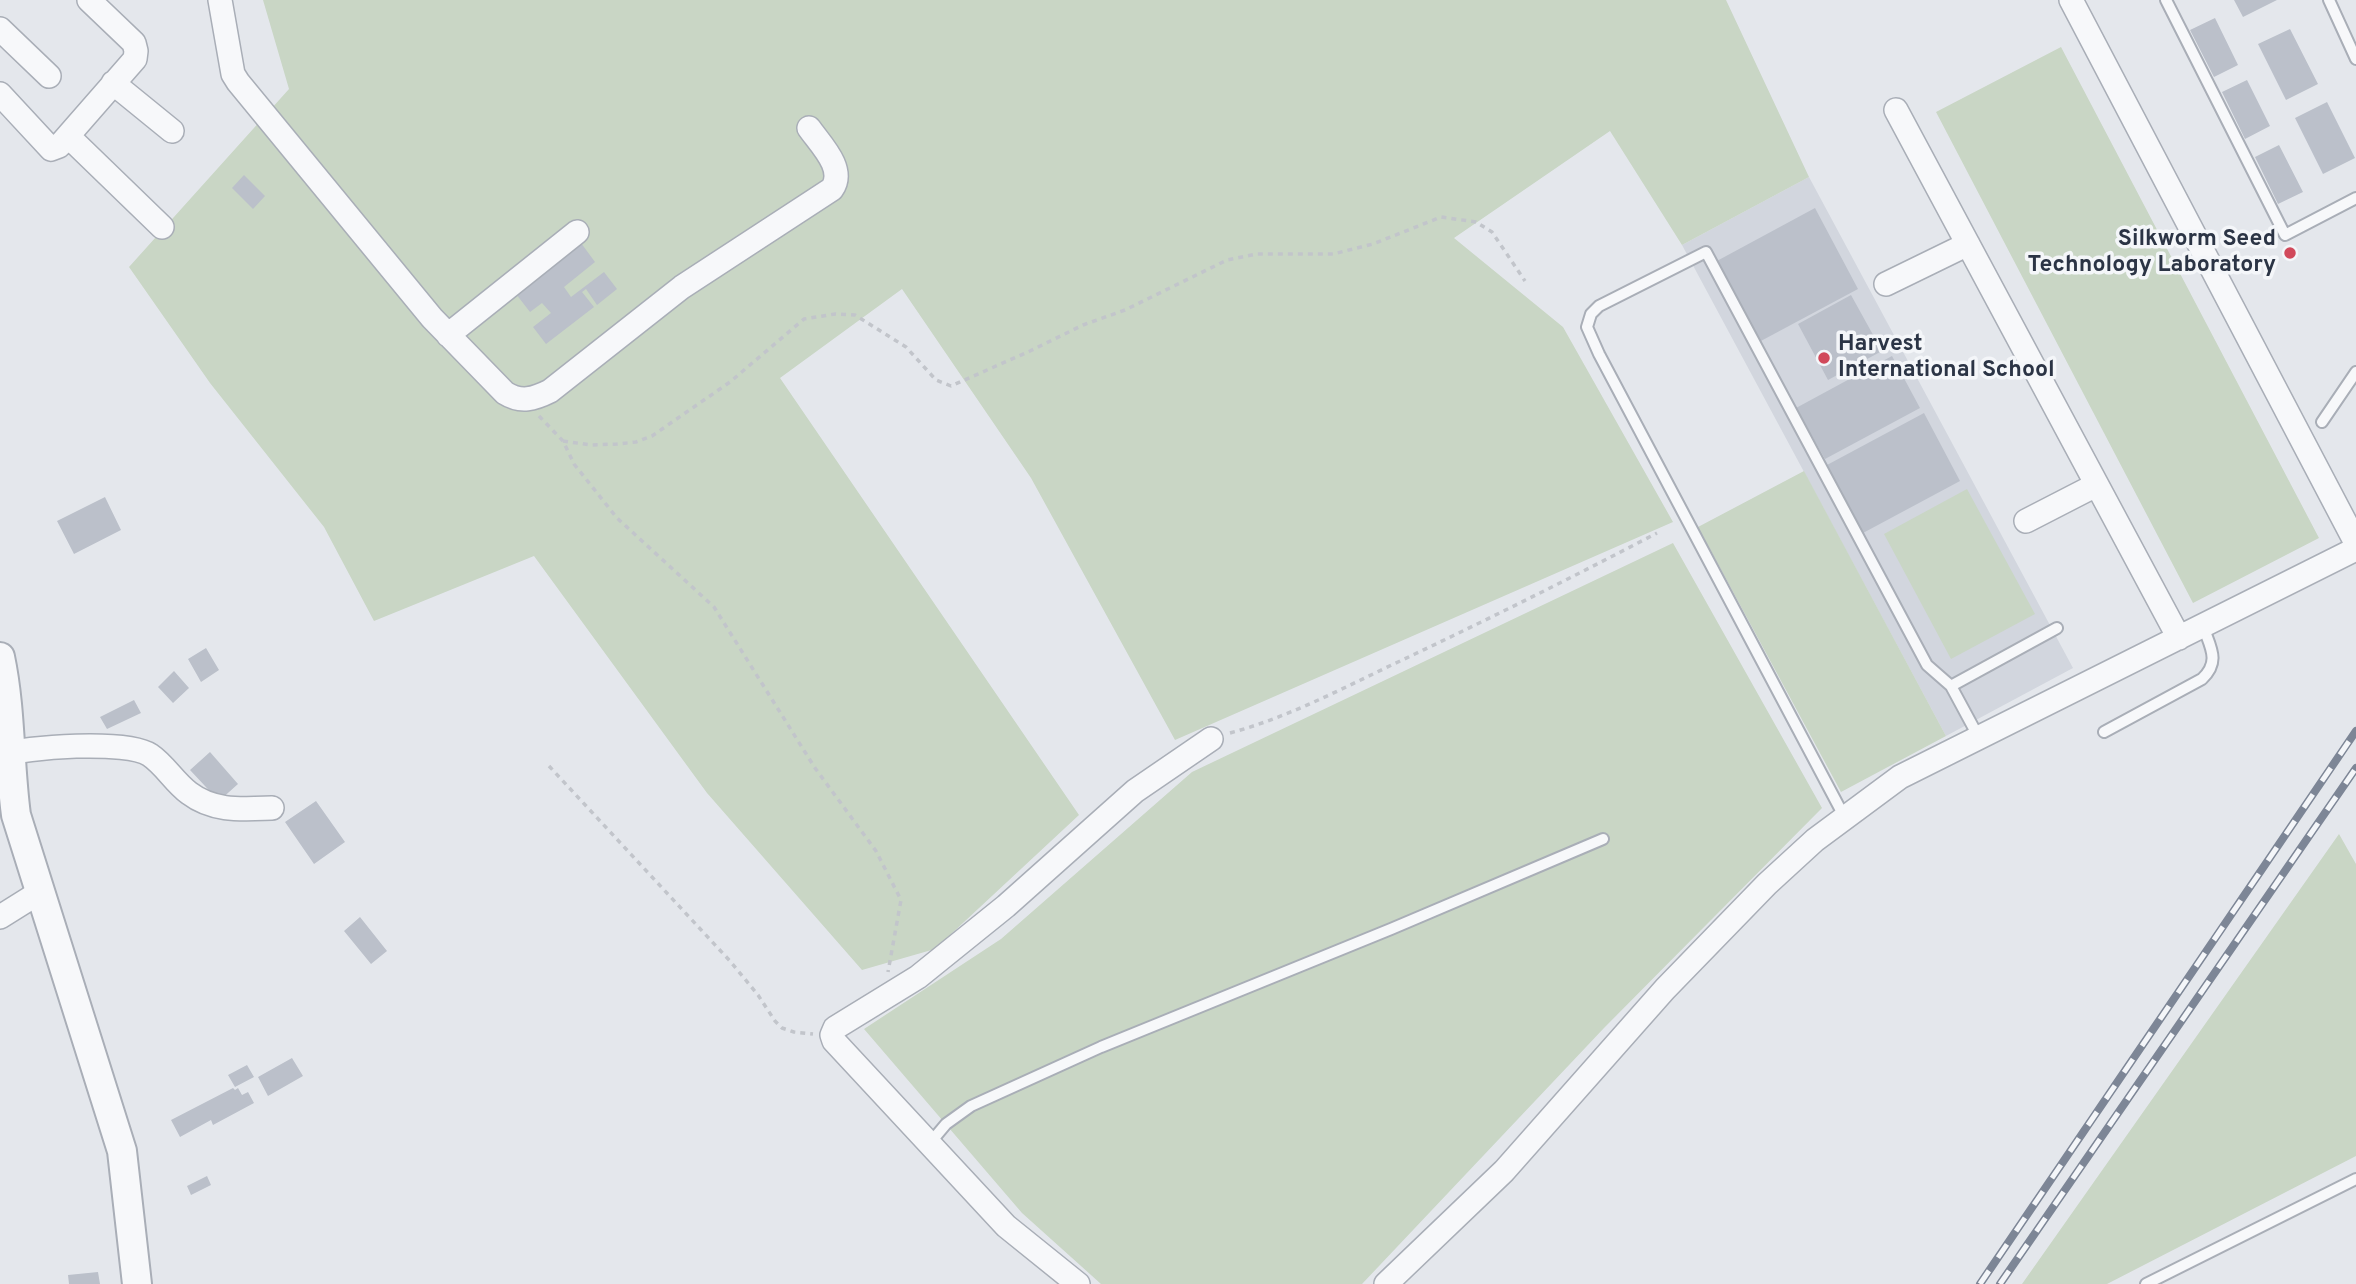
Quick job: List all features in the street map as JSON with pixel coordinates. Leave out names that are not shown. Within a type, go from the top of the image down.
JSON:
[{"type":"street","points":[[0,94],[51,149],[60,146],[135,59],[134,43],[89,0]]},
{"type":"street","points":[[220,0],[233,74],[238,82],[432,318],[512,398],[535,399],[550,391],[682,288],[832,189],[838,181],[837,170],[809,128]]},
{"type":"street","points":[[2071,0],[2356,542]]},
{"type":"street","points":[[0,29],[49,76]]},
{"type":"street","points":[[113,83],[172,131]]},
{"type":"street","points":[[1896,110],[2179,638]]},
{"type":"street","points":[[68,136],[162,227]]},
{"type":"street","points":[[448,335],[578,232]]},
{"type":"street","points":[[1886,284],[1968,244]]},
{"type":"street","points":[[2026,522],[2096,485]]},
{"type":"street","points":[[1386,1284],[1504,1171],[1665,989],[1767,884],[1815,840],[1900,777],[2356,549]]},
{"type":"street","points":[[0,657],[7,693],[5,754],[16,815],[122,1151],[136,1284]]},
{"type":"street","points":[[1078,1284],[1006,1226],[834,1041],[832,1035],[835,1028],[918,978],[1006,906],[1135,791],[1211,739]]},
{"type":"street","points":[[5,754],[92,746],[139,749],[150,755],[188,793],[205,803],[227,810],[272,808]]},
{"type":"street","points":[[0,917],[40,892]]},
{"type":"lane","points":[[2165,0],[2285,235],[2356,198]]},
{"type":"lane","points":[[2329,0],[2356,59]]},
{"type":"lane","points":[[1845,818],[1599,354],[1587,327],[1591,314],[1599,306],[1706,253],[1927,665],[1951,686],[1978,736]]},
{"type":"lane","points":[[2322,422],[2356,372]]},
{"type":"lane","points":[[2104,732],[2210,671],[2214,659],[2203,626]]},
{"type":"lane","points":[[1951,686],[2057,628]]},
{"type":"lane","points":[[930,1143],[946,1124],[971,1106],[1101,1046],[1391,929],[1602,839]]},
{"type":"lane","points":[[2146,1284],[2356,1179]]},
{"type":"path","points":[[563,441],[591,444],[636,442],[652,436],[730,382],[804,320],[835,314],[855,315],[906,347],[936,380],[951,386],[1019,357],[1083,325],[1125,310],[1227,260],[1257,254],[1333,254],[1373,244],[1441,217],[1476,222],[1492,232],[1525,281]]},
{"type":"path","points":[[512,398],[544,420],[563,441],[574,464],[617,518],[714,607],[815,768],[876,851],[901,900],[884,998]]},
{"type":"path","points":[[1211,739],[1265,724],[1353,684],[1527,600],[1657,533]]},
{"type":"path","points":[[550,766],[730,961],[782,1028],[794,1032],[832,1035]]},
{"type":"shaded area","name":"Harvest International School","points":[[1809,177],[2073,668],[1946,736],[1682,245]]},
{"type":"green space","points":[[263,0],[1726,0],[1809,177],[1682,245],[1610,131],[1454,238],[1563,327],[1673,522],[1175,740],[1031,478],[902,289],[780,378],[1079,815],[935,949],[862,970],[707,793],[534,556],[374,621],[324,527],[210,383],[129,267],[289,89]]},
{"type":"green space","points":[[2061,47],[2319,538],[2193,603],[1936,112]]},
{"type":"green space","points":[[1804,471],[1946,736],[1841,792],[1698,527]]},
{"type":"green space","points":[[1967,489],[2035,614],[1951,659],[1884,534]]},
{"type":"green space","points":[[1673,543],[1822,808],[1604,1028],[1362,1284],[1101,1284],[1022,1213],[864,1029],[1001,939],[1192,772]]},
{"type":"green space","points":[[2339,834],[2356,864],[2356,1156],[2107,1284],[2022,1284]]},
{"type":"building","points":[[2234,0],[2277,0],[2243,17]]},
{"type":"building","points":[[2215,18],[2238,65],[2214,77],[2190,30]]},
{"type":"building","points":[[2290,29],[2318,84],[2286,100],[2258,44]]},
{"type":"building","points":[[2247,80],[2270,126],[2245,139],[2222,92]]},
{"type":"building","points":[[2327,102],[2355,158],[2323,174],[2295,118]]},
{"type":"building","points":[[2279,145],[2303,192],[2278,204],[2255,157]]},
{"type":"building","points":[[244,175],[265,196],[253,209],[232,188]]},
{"type":"building","points":[[1815,208],[1858,289],[1759,342],[1715,262]]},
{"type":"building","points":[[581,243],[595,262],[564,287],[571,297],[604,272],[617,289],[597,305],[586,289],[582,292],[594,307],[546,344],[533,327],[551,313],[542,303],[530,312],[516,294]]},
{"type":"building","points":[[1851,295],[1882,351],[1828,380],[1798,324]]},
{"type":"building","points":[[1892,356],[1920,408],[1825,459],[1796,408]]},
{"type":"building","points":[[1924,413],[1960,481],[1863,533],[1827,465]]},
{"type":"building","points":[[105,497],[121,530],[74,554],[57,521]]},
{"type":"building","points":[[206,648],[219,670],[201,682],[188,659]]},
{"type":"building","points":[[174,671],[189,688],[173,703],[158,687]]},
{"type":"building","points":[[134,700],[141,713],[107,729],[100,717]]},
{"type":"building","points":[[210,752],[238,784],[219,801],[190,770]]},
{"type":"building","points":[[316,801],[345,842],[314,864],[285,822]]},
{"type":"building","points":[[360,917],[387,951],[371,964],[344,931]]},
{"type":"building","points":[[292,1058],[303,1076],[268,1096],[258,1077]]},
{"type":"building","points":[[247,1065],[254,1077],[235,1087],[228,1075]]},
{"type":"building","points":[[233,1088],[238,1088],[242,1095],[248,1092],[254,1103],[213,1125],[211,1120],[180,1137],[171,1120]]},
{"type":"building","points":[[207,1176],[211,1185],[191,1195],[187,1186]]},
{"type":"building","points":[[98,1272],[100,1284],[69,1284],[68,1275]]},
{"type":"railway","points":[[1980,1284],[2356,731]]},
{"type":"railway","points":[[2000,1284],[2356,768]]},
{"type":"place","name":"Silkworm Seed Technology Laboratory","points":[[2290,253]]},
{"type":"place","name":"Harvest International School","points":[[1824,358]]}]
